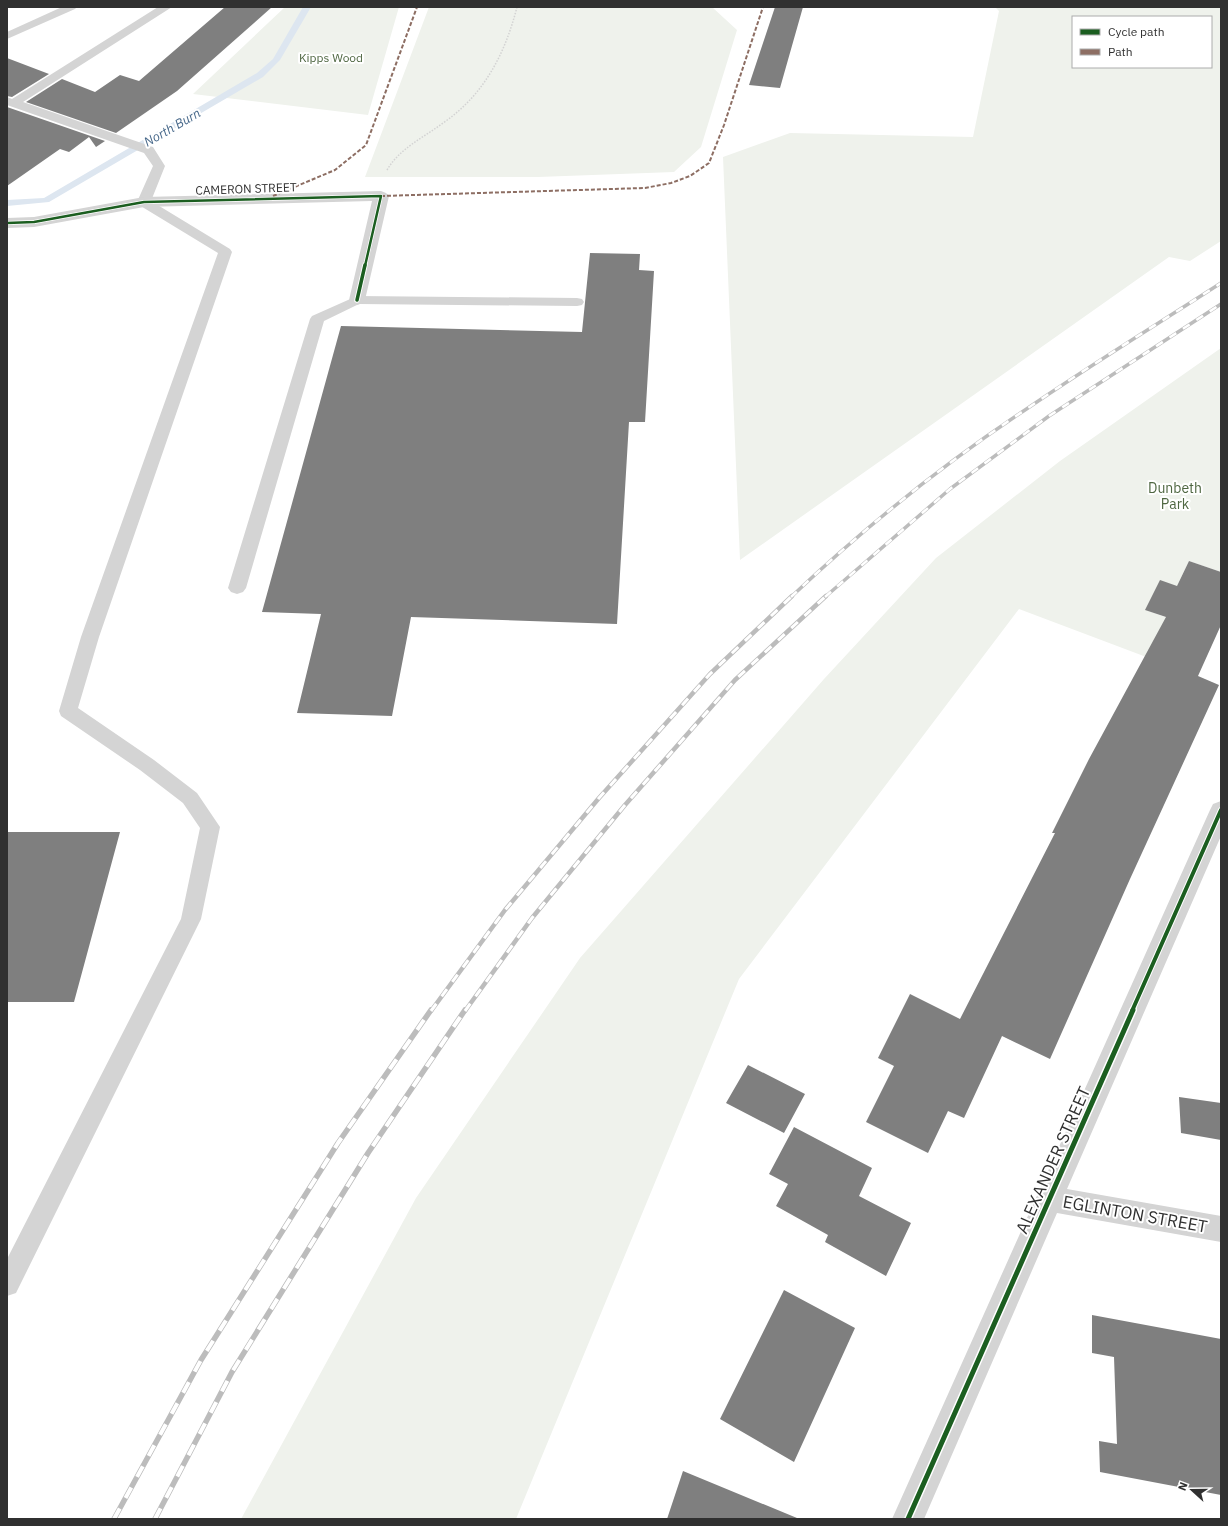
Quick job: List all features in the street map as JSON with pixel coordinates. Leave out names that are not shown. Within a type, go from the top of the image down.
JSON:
[{"type":"street","name":"CAMERON STREET","points":[[7,223],[34,222],[144,202],[381,196]]},
{"type":"street","points":[[357,300],[381,196]]},
{"type":"street","name":"ALEXANDER STREET","points":[[908,1519],[1221,810]]},
{"type":"street","name":"EGLINTON STREET","points":[[1049,1199],[1221,1229]]},
{"type":"lane","points":[[7,36],[70,7]]},
{"type":"lane","points":[[10,102],[166,7]]},
{"type":"lane","points":[[7,1284],[191,919],[210,827],[190,798],[147,765],[68,711],[92,629],[225,252],[144,202],[158,166],[149,150],[10,102]]},
{"type":"lane","points":[[236,588],[317,319],[357,300],[577,302]]},
{"type":"path","points":[[381,196],[383,182],[389,165],[402,152],[448,120],[471,99],[487,81],[501,59],[509,38],[517,7]]},
{"type":"green space","name":"Kipps Wood","points":[[285,7],[399,7],[368,115],[193,94]]},
{"type":"green space","points":[[429,7],[712,7],[737,30],[701,147],[674,172],[538,177],[365,177]]},
{"type":"green space","points":[[995,7],[1221,7],[1221,241],[1190,261],[1169,257],[740,560],[723,157],[790,133],[973,137],[999,11]]},
{"type":"green space","name":"Dunbeth Park","points":[[1221,348],[1221,572],[1189,561],[1177,586],[1146,610],[1216,636],[1194,675],[1019,609],[739,979],[516,1519],[241,1519],[416,1198],[580,958],[824,679],[936,558],[1060,461]]},
{"type":"building","points":[[225,7],[272,7],[177,91],[116,133],[26,102],[62,79],[95,92],[120,75],[139,81]]},
{"type":"building","points":[[775,7],[803,7],[780,88],[749,85]]},
{"type":"building","points":[[7,58],[49,74],[12,97],[7,96]]},
{"type":"building","points":[[7,107],[105,141],[96,147],[89,137],[69,152],[60,149],[7,186]]},
{"type":"building","points":[[590,253],[640,254],[639,270],[654,271],[645,422],[629,422],[617,624],[411,617],[392,716],[297,713],[321,614],[262,612],[341,326],[582,332]]},
{"type":"building","points":[[1189,561],[1221,572],[1221,625],[1198,676],[1219,685],[1130,879],[1050,1059],[1002,1036],[964,1118],[948,1111],[928,1153],[866,1122],[894,1066],[878,1058],[910,994],[960,1019],[1055,833],[1052,833],[1089,759],[1166,617],[1145,610],[1160,580],[1177,586]]},
{"type":"building","points":[[7,832],[120,832],[74,1002],[7,1002]]},
{"type":"building","points":[[748,1065],[805,1094],[784,1133],[726,1103]]},
{"type":"building","points":[[1179,1097],[1221,1103],[1221,1140],[1181,1133]]},
{"type":"building","points":[[794,1127],[872,1168],[859,1196],[911,1223],[886,1276],[825,1242],[828,1235],[776,1206],[788,1184],[769,1174]]},
{"type":"building","points":[[784,1290],[855,1328],[794,1462],[720,1419]]},
{"type":"building","points":[[1092,1315],[1221,1339],[1221,1495],[1100,1472],[1099,1441],[1117,1444],[1114,1357],[1092,1353]]},
{"type":"building","points":[[683,1471],[797,1518],[667,1519]]},
{"type":"waterway","name":"North Burn","points":[[7,203],[46,200],[260,75],[276,60],[307,7]]},
{"type":"railway","points":[[791,597],[875,522],[933,475],[994,431],[1073,378],[1221,283]]},
{"type":"railway","points":[[825,597],[950,489],[1049,416],[1221,304]]},
{"type":"railway","points":[[431,1011],[505,910],[599,798],[710,674],[792,596]]},
{"type":"railway","points":[[465,1011],[532,918],[625,805],[735,680],[826,596]]},
{"type":"railway","points":[[114,1519],[201,1360],[338,1143],[431,1010]]},
{"type":"railway","points":[[155,1519],[232,1372],[368,1153],[465,1010]]},
{"type":"marked path","points":[[273,196],[335,170],[366,145],[417,7]]},
{"type":"marked path","points":[[381,196],[645,188],[671,183],[690,176],[709,163],[724,125],[763,7]]},
{"type":"cycle path","points":[[7,223],[34,222],[144,202],[381,196],[357,300]]},
{"type":"cycle path","points":[[908,1519],[1221,810]]}]
